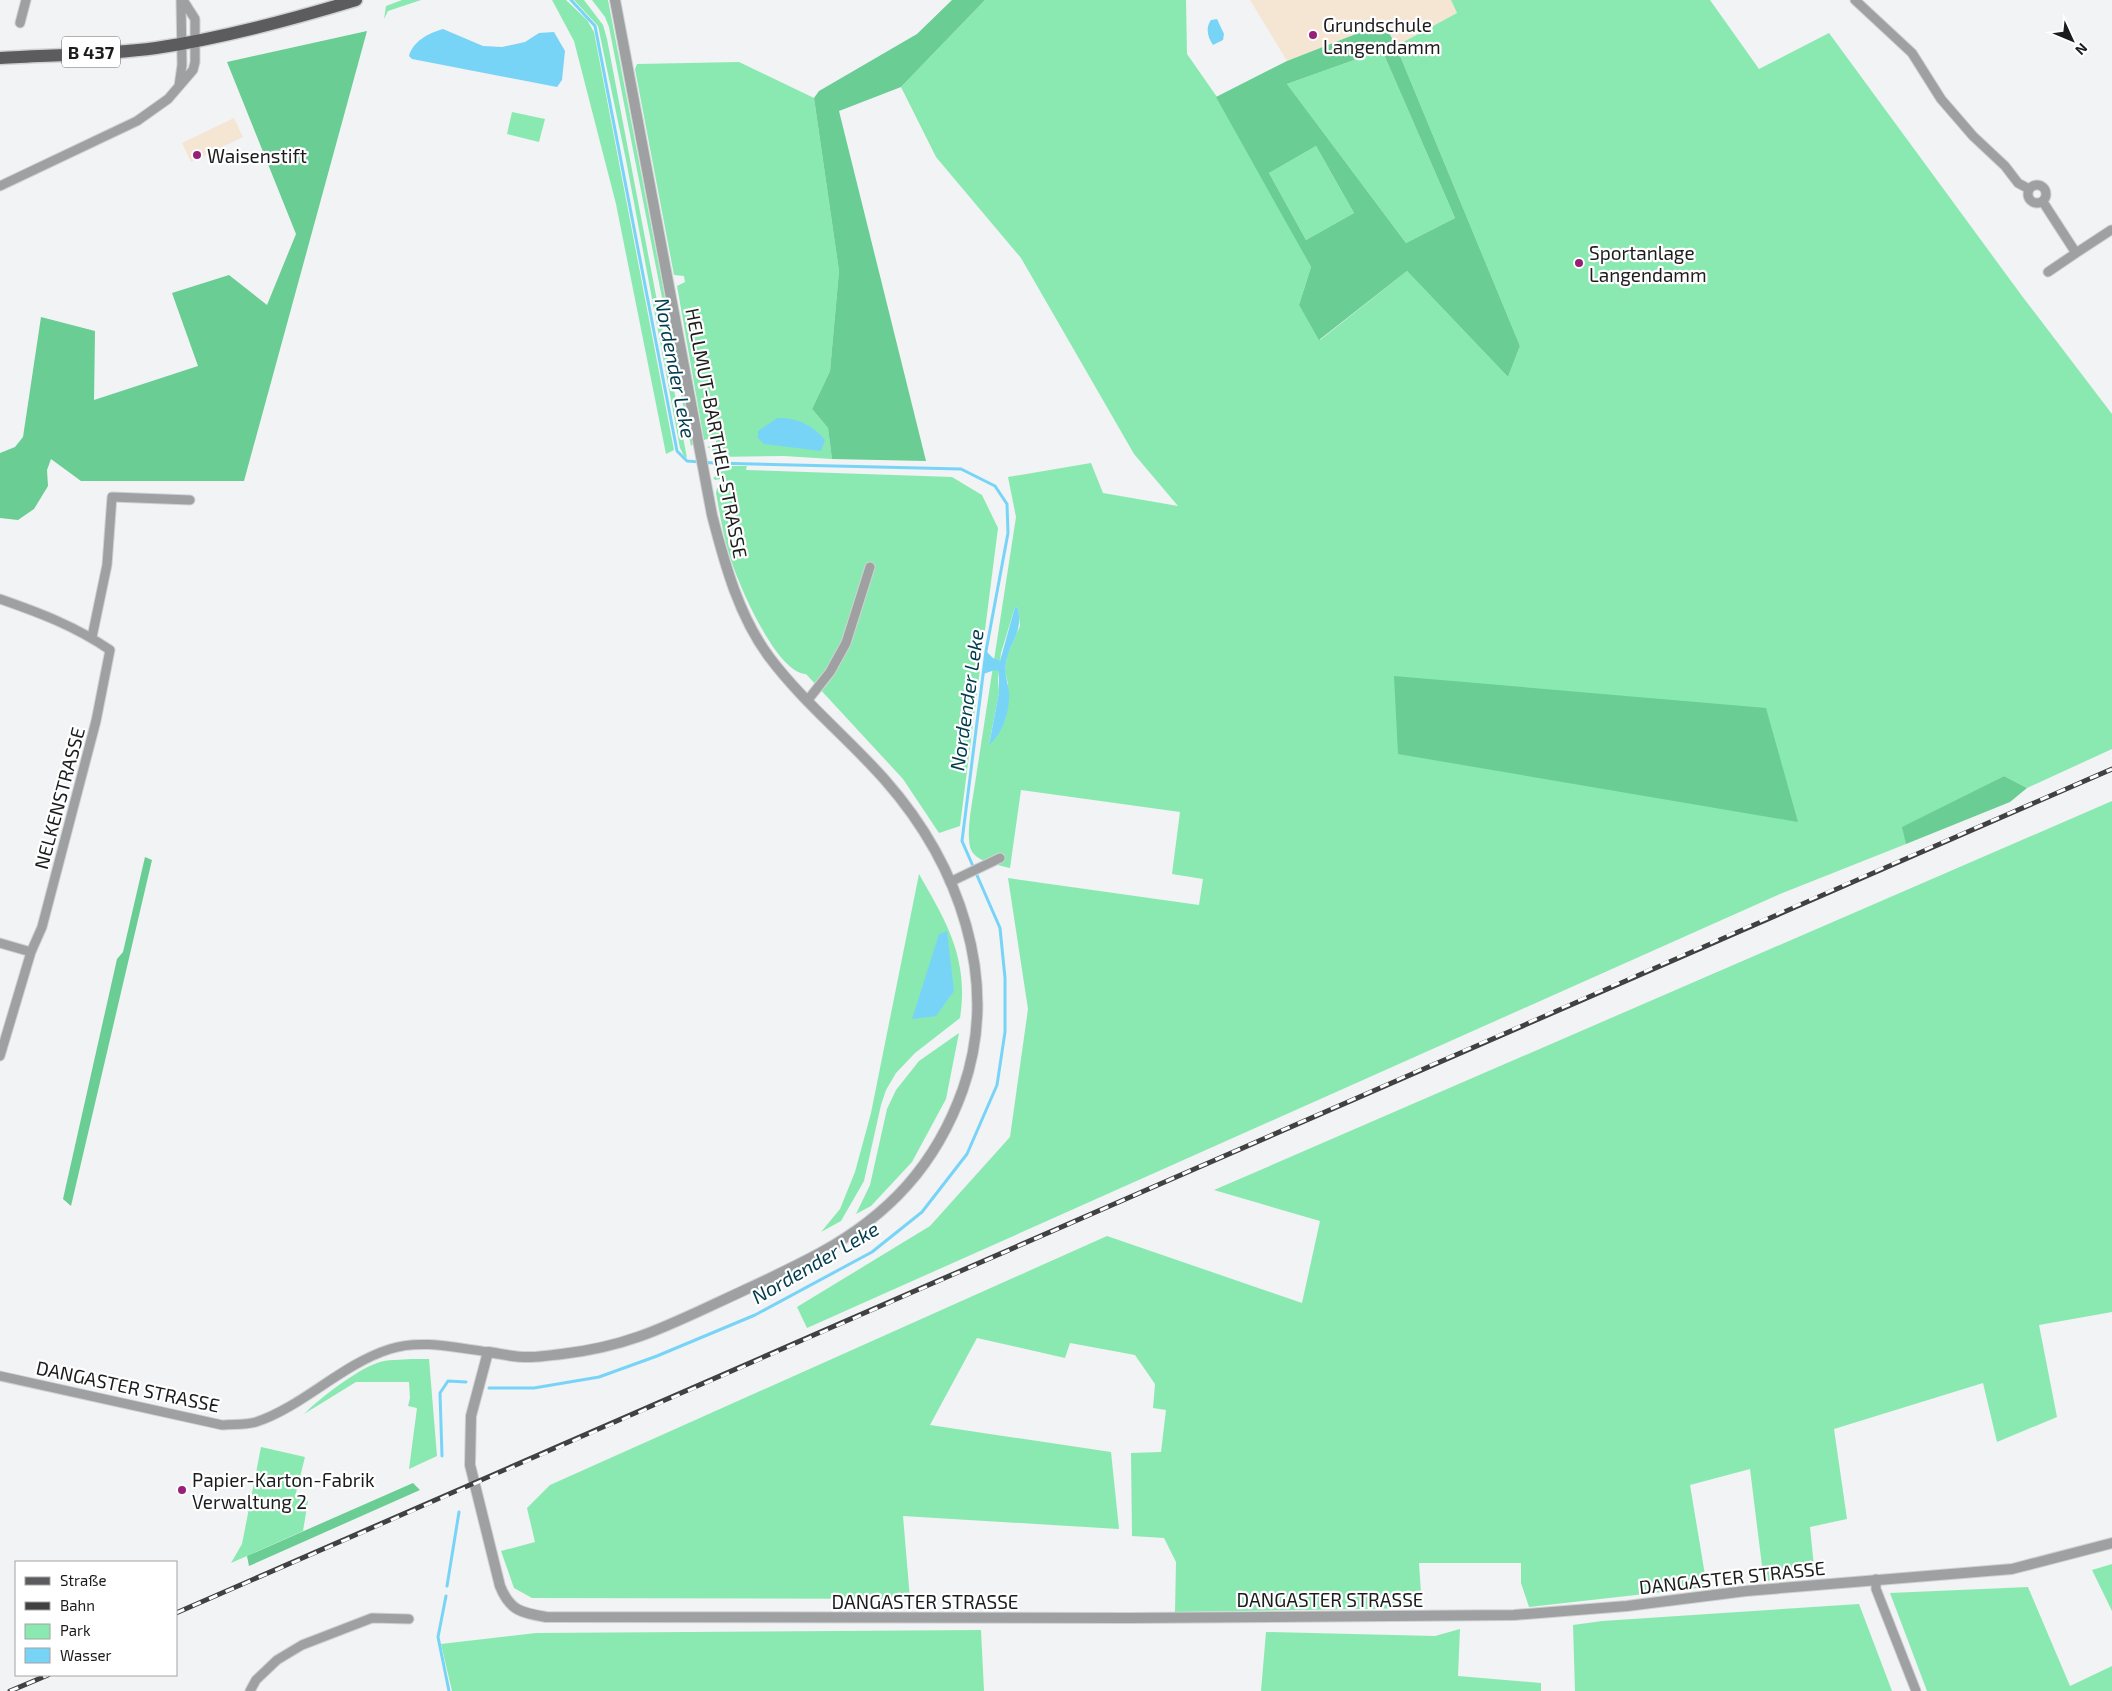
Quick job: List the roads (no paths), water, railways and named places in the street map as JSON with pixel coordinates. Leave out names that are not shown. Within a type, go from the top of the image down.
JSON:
[{"type":"main road","name":"B 437","points":[[0,58],[149,48],[195,42],[261,27],[356,0]]},
{"type":"street","points":[[20,23],[26,0]]},
{"type":"street","points":[[0,186],[137,121],[168,99],[193,70],[195,19],[182,0]]},
{"type":"street","points":[[179,87],[182,65],[182,0]]},
{"type":"street","name":"HELLMUT-BARTHEL-STRASSE","points":[[488,1352],[530,1358],[595,1350],[651,1334],[799,1264],[850,1236],[900,1194],[922,1170],[944,1134],[954,1113],[974,1050],[978,1005],[973,948],[964,913],[941,862],[903,802],[884,779],[807,701],[769,657],[753,632],[730,580],[720,548],[705,477],[615,0]]},
{"type":"street","points":[[1855,0],[1912,53],[1941,99],[1972,136],[2005,166],[2018,184],[2029,189],[2038,185],[2044,188],[2046,195],[2042,202]]},
{"type":"street","points":[[2029,189],[2029,200],[2036,203],[2042,202]]},
{"type":"street","points":[[2042,202],[2076,253]]},
{"type":"street","points":[[2048,272],[2111,230]]},
{"type":"street","points":[[0,599],[65,623],[92,637],[107,565],[112,497],[190,500]]},
{"type":"street","points":[[807,701],[830,672],[846,643],[870,567]]},
{"type":"street","name":"NELKENSTRASSE","points":[[0,1056],[31,952],[42,927],[96,721],[110,650],[92,637]]},
{"type":"street","points":[[950,882],[1000,858]]},
{"type":"street","points":[[0,943],[31,952]]},
{"type":"street","name":"DANGASTER STRASSE","points":[[0,1376],[222,1426],[254,1422],[276,1414],[356,1364],[390,1348],[409,1345],[429,1345],[488,1352],[474,1398],[471,1416],[470,1465],[500,1586],[505,1597],[514,1608],[527,1614],[546,1617],[1129,1618],[1514,1615],[1627,1606],[1746,1591],[2012,1569],[2112,1544]]},
{"type":"street","points":[[1876,1579],[1876,1589],[1916,1691]]},
{"type":"street","points":[[250,1691],[256,1680],[277,1660],[302,1646],[372,1618],[409,1619]]},
{"type":"water","points":[[1217,19],[1224,34],[1223,40],[1213,45],[1209,36],[1208,26],[1211,20]]},
{"type":"water","points":[[443,29],[483,46],[502,47],[525,42],[539,33],[554,32],[565,51],[562,80],[557,87],[412,59],[409,56],[414,46],[422,38]]},
{"type":"water","points":[[777,418],[791,419],[810,426],[825,440],[821,451],[764,444],[758,438],[758,431]]},
{"type":"water","points":[[1015,607],[1018,608],[1019,625],[1008,655],[1006,667],[1009,693],[1008,707],[1002,728],[989,745],[999,692],[999,671],[995,670],[983,674],[986,651],[993,658],[1000,661]]},
{"type":"water","points":[[947,931],[954,991],[936,1016],[912,1019],[939,934]]},
{"type":"waterway","name":"Nordender Leke","points":[[489,1388],[534,1388],[599,1377],[657,1356],[755,1315],[872,1252],[922,1212],[967,1154],[997,1085],[1005,1032],[1005,978],[1000,928],[962,841],[986,651],[1008,533],[1007,504],[995,486],[961,469],[714,463],[687,461],[677,451],[595,26],[571,0]]},
{"type":"waterway","name":"Nordender Leke","points":[[442,1456],[440,1393],[448,1381],[466,1382]]},
{"type":"waterway","name":"Nordender Leke","points":[[447,1586],[459,1512]]},
{"type":"waterway","name":"Nordender Leke","points":[[446,1596],[438,1637],[449,1691]]},
{"type":"railway","points":[[178,1612],[2112,769]]},
{"type":"railway","points":[[10,1691],[46,1676]]},
{"type":"place","name":"Grundschule Langendamm","points":[[1313,35]]},
{"type":"place","name":"Waisenstift","points":[[197,155]]},
{"type":"place","name":"Sportanlage Langendamm","points":[[1579,263]]},
{"type":"place","name":"Papier-Karton-Fabrik Verwaltung 2","points":[[182,1490]]}]
